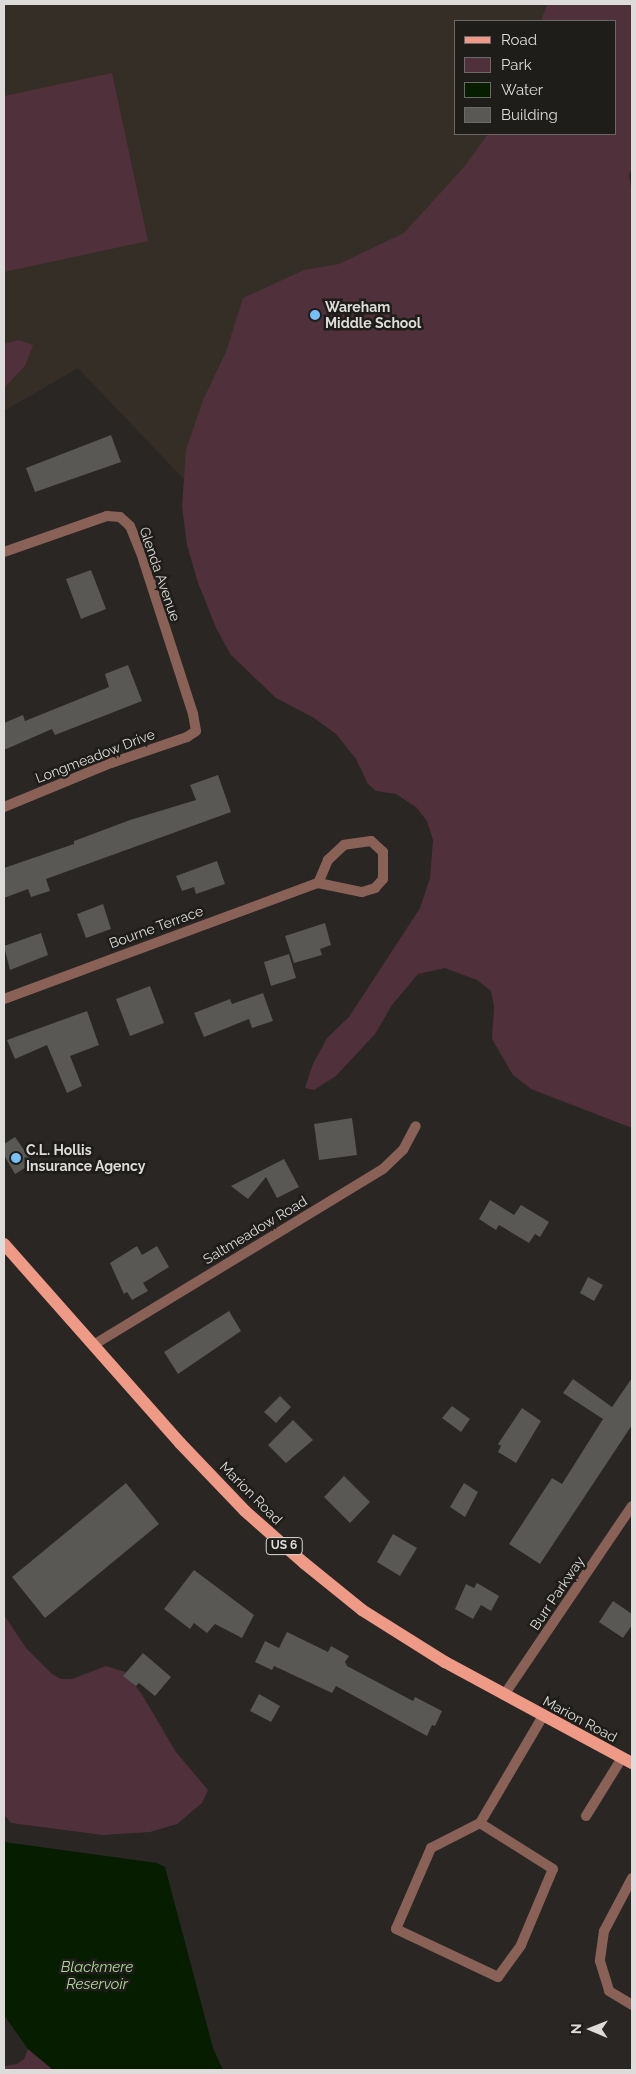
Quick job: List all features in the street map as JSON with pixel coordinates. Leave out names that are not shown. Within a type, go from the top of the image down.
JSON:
[{"type":"main road","name":"Marion Road","points":[[4,1244],[245,1511],[304,1564],[362,1610],[445,1662],[627,1760]]},
{"type":"street","name":"Glenda Avenue","points":[[4,552],[107,516],[120,516],[130,526],[142,559],[194,714],[196,731]]},
{"type":"street","name":"Longmeadow Drive","points":[[4,807],[111,762],[187,737],[196,731]]},
{"type":"street","points":[[371,841],[382,852],[383,879],[375,888],[362,892],[318,884],[328,860],[344,845],[371,841]]},
{"type":"street","name":"Bourne Terrace","points":[[4,999],[318,884]]},
{"type":"street","name":"Saltmeadow Road","points":[[95,1344],[383,1168],[403,1150],[416,1126]]},
{"type":"street","name":"Burr Parkway","points":[[504,1695],[632,1506]]},
{"type":"street","points":[[480,1823],[553,1869],[521,1945],[498,1977],[396,1928],[431,1848],[480,1823],[543,1716]]},
{"type":"street","points":[[586,1816],[627,1760]]},
{"type":"street","points":[[632,1878],[604,1931],[600,1960],[608,1991],[632,2005]]},
{"type":"shaded area","name":"Wareham Middle School","points":[[4,4],[632,4],[616,20],[454,20],[454,135],[589,135],[234,532],[78,368],[4,411]]},
{"type":"green space","points":[[547,4],[632,4],[632,167],[629,176],[632,194],[632,1128],[531,1089],[513,1075],[492,1039],[494,1007],[491,991],[477,980],[445,968],[418,974],[392,1005],[375,1034],[336,1076],[314,1090],[305,1088],[313,1064],[327,1038],[349,1017],[420,908],[430,878],[433,840],[427,821],[416,807],[396,794],[376,791],[368,784],[356,759],[336,734],[314,718],[276,698],[231,655],[217,630],[198,583],[187,545],[182,507],[186,450],[203,400],[226,352],[243,298],[304,270],[339,264],[404,233],[464,167],[487,135],[616,135],[616,20],[541,20]]},
{"type":"green space","points":[[112,73],[148,241],[4,272],[4,96]]},
{"type":"green space","points":[[18,340],[33,345],[25,366],[4,388],[4,344]]},
{"type":"green space","points":[[4,1615],[26,1648],[52,1674],[61,1679],[72,1679],[106,1666],[125,1672],[141,1693],[176,1752],[208,1790],[202,1803],[177,1824],[150,1832],[103,1835],[11,1823],[4,1815]]},
{"type":"green space","points":[[28,2049],[53,2070],[4,2070],[4,2066],[17,2064],[24,2059]]},
{"type":"water","name":"Blackmere Reservoir","points":[[4,1842],[157,1863],[165,1867],[213,2048],[223,2070],[53,2070],[28,2049],[4,2015]]},
{"type":"building","points":[[111,435],[121,462],[35,492],[26,468]]},
{"type":"building","points":[[91,570],[106,609],[81,619],[66,579]]},
{"type":"building","points":[[128,665],[142,701],[55,735],[52,729],[4,750],[4,723],[23,715],[25,721],[109,687],[105,674]]},
{"type":"building","points":[[218,775],[231,812],[46,879],[50,891],[31,897],[28,889],[4,898],[4,868],[74,844],[74,841],[130,820],[196,800],[190,785]]},
{"type":"building","points":[[217,861],[225,884],[196,894],[194,887],[182,891],[176,876]]},
{"type":"building","points":[[103,904],[111,929],[86,938],[77,914]]},
{"type":"building","points":[[325,923],[331,945],[320,949],[322,955],[294,963],[285,936]]},
{"type":"building","points":[[41,933],[48,955],[10,970],[4,946]]},
{"type":"building","points":[[289,954],[296,978],[271,986],[264,962]]},
{"type":"building","points":[[150,986],[164,1023],[130,1036],[116,999]]},
{"type":"building","points":[[263,993],[273,1021],[252,1028],[249,1019],[204,1037],[194,1013],[230,999],[232,1004]]},
{"type":"building","points":[[87,1011],[99,1045],[70,1056],[82,1086],[67,1093],[47,1045],[15,1059],[7,1040]]},
{"type":"building","points":[[352,1118],[357,1155],[319,1160],[314,1124]]},
{"type":"building","points":[[15,1137],[33,1163],[15,1174],[4,1155],[4,1144]]},
{"type":"building","points":[[284,1159],[299,1187],[277,1198],[266,1177],[248,1199],[231,1186]]},
{"type":"building","points":[[490,1200],[514,1215],[521,1205],[549,1222],[540,1237],[535,1234],[529,1243],[499,1225],[496,1230],[479,1219]]},
{"type":"building","points":[[137,1246],[142,1255],[157,1246],[169,1267],[143,1283],[148,1291],[132,1300],[127,1292],[124,1294],[110,1263]]},
{"type":"building","points":[[588,1277],[603,1285],[594,1301],[580,1293]]},
{"type":"building","points":[[229,1311],[241,1331],[178,1374],[164,1352]]},
{"type":"building","points":[[632,1378],[632,1425],[540,1564],[509,1544],[552,1478],[562,1484],[603,1419],[563,1393],[573,1379],[612,1407]]},
{"type":"building","points":[[280,1396],[291,1407],[276,1423],[264,1412]]},
{"type":"building","points":[[452,1406],[470,1419],[461,1432],[442,1418]]},
{"type":"building","points":[[522,1408],[541,1421],[516,1463],[498,1452],[501,1446],[498,1444]]},
{"type":"building","points":[[293,1420],[313,1440],[286,1463],[268,1445]]},
{"type":"building","points":[[344,1476],[370,1502],[350,1523],[324,1497]]},
{"type":"building","points":[[126,1483],[159,1524],[45,1618],[12,1577]]},
{"type":"building","points":[[464,1483],[478,1492],[465,1517],[450,1507]]},
{"type":"building","points":[[393,1534],[417,1548],[400,1576],[377,1562]]},
{"type":"building","points":[[194,1570],[254,1615],[242,1638],[215,1624],[207,1633],[194,1623],[190,1629],[164,1609]]},
{"type":"building","points":[[477,1583],[499,1596],[491,1611],[481,1605],[473,1619],[455,1609],[466,1584],[474,1588]]},
{"type":"building","points":[[613,1601],[632,1614],[632,1625],[623,1638],[599,1622]]},
{"type":"building","points":[[287,1632],[328,1652],[331,1646],[349,1656],[345,1662],[347,1666],[413,1701],[415,1697],[442,1711],[435,1726],[432,1725],[427,1736],[336,1686],[332,1693],[274,1666],[272,1670],[255,1662],[265,1641],[279,1648]]},
{"type":"building","points":[[143,1653],[171,1677],[155,1696],[139,1683],[136,1686],[123,1676]]},
{"type":"building","points":[[259,1694],[280,1706],[271,1722],[250,1711]]},
{"type":"place","name":"Wareham Middle School","points":[[315,315]]},
{"type":"place","name":"C.L. Hollis Insurance Agency","points":[[16,1158]]}]
